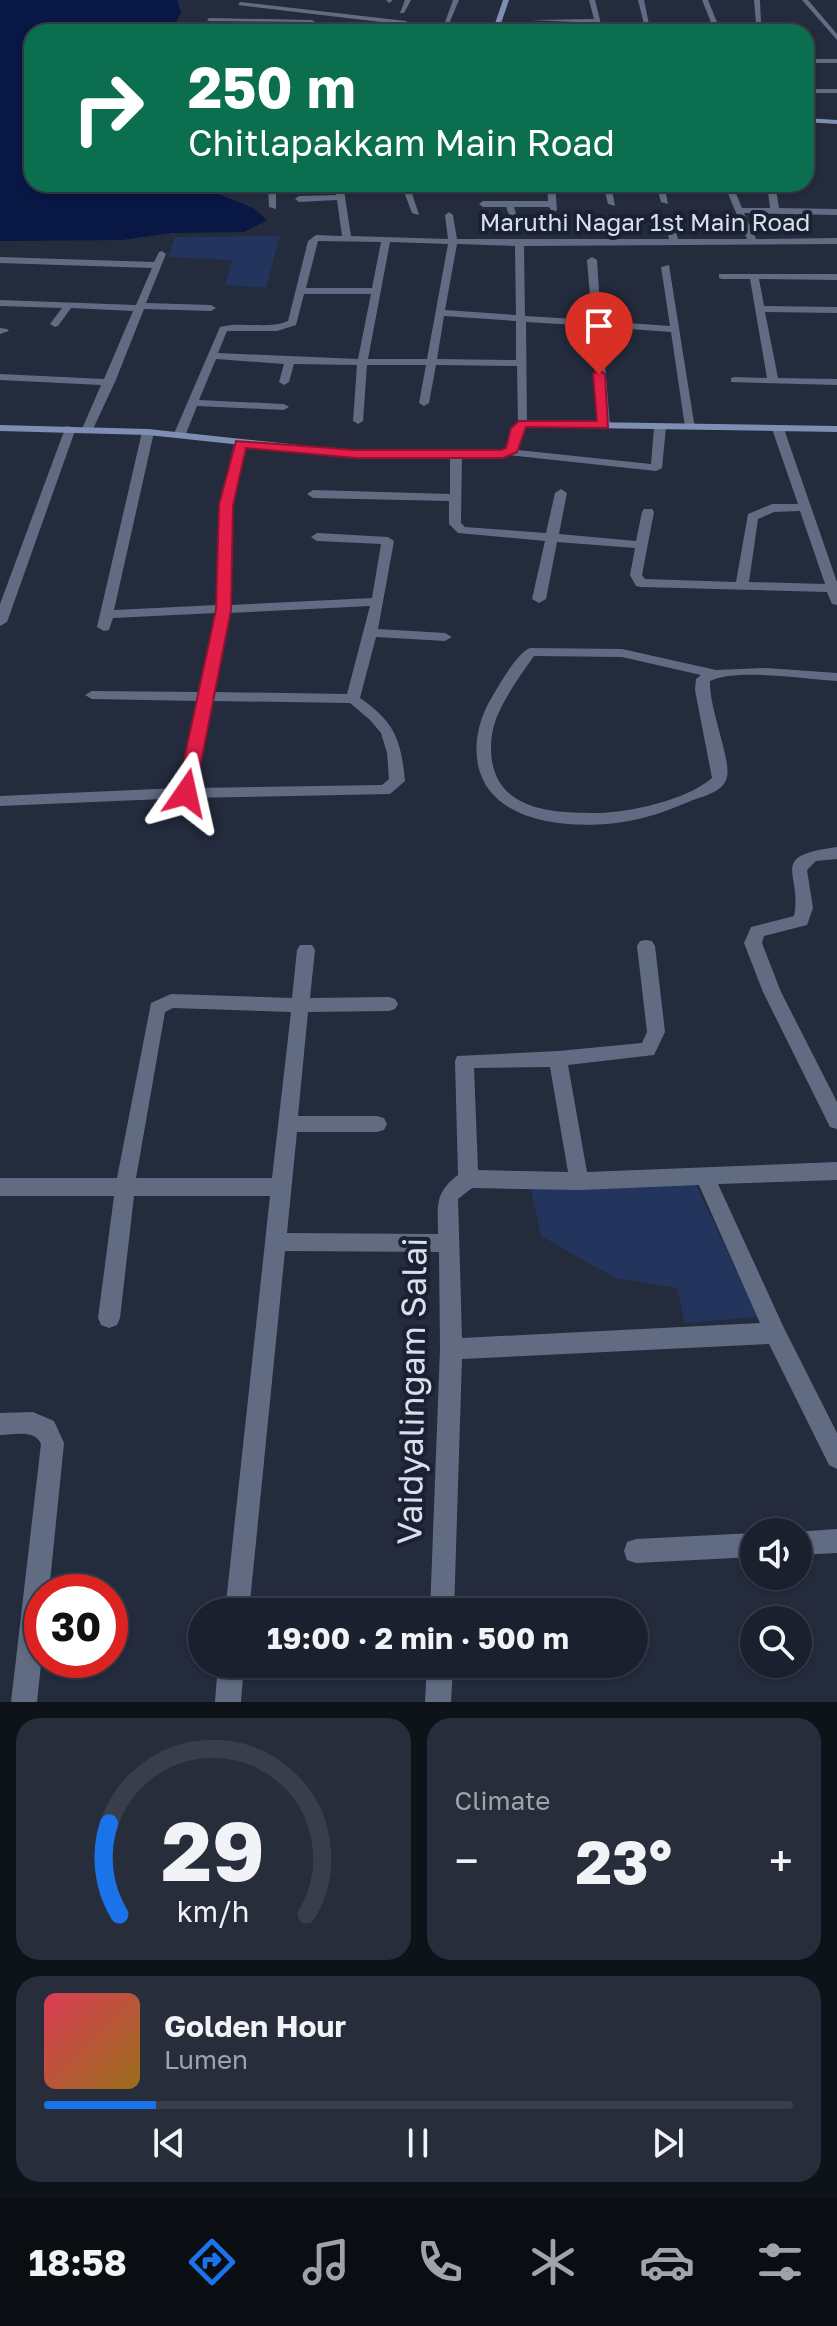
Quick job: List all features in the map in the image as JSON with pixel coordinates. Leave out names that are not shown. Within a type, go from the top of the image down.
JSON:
[{"type":"street","points":[[402,12],[408,0]]},
{"type":"street","points":[[446,24],[456,0]]},
{"type":"street","points":[[498,24],[506,0]]},
{"type":"street","points":[[592,0],[598,24]]},
{"type":"street","points":[[641,0],[647,24]]},
{"type":"street","points":[[705,0],[715,24]]},
{"type":"street","points":[[757,0],[759,23]]},
{"type":"street","points":[[805,0],[837,38]]},
{"type":"street","points":[[240,4],[325,5],[316,13],[312,24]]},
{"type":"street","points":[[262,4],[406,23]]},
{"type":"street","points":[[209,20],[267,24]]},
{"type":"street","points":[[534,20],[597,21]]},
{"type":"street","points":[[814,61],[837,61]]},
{"type":"street","points":[[814,91],[837,91]]},
{"type":"street","points":[[814,121],[837,122]]},
{"type":"street","points":[[272,192],[273,207]]},
{"type":"street","points":[[340,192],[347,238]]},
{"type":"street","points":[[408,192],[416,213]]},
{"type":"street","points":[[483,204],[552,207],[551,192]]},
{"type":"street","points":[[609,192],[612,204]]},
{"type":"street","points":[[662,192],[665,202]]},
{"type":"street","points":[[731,192],[752,241]]},
{"type":"street","points":[[772,192],[775,211]]},
{"type":"street","points":[[299,199],[341,197]]},
{"type":"street","points":[[509,204],[517,225]]},
{"type":"street","points":[[739,210],[837,212]]},
{"type":"street","points":[[424,403],[453,240],[449,215]]},
{"type":"street","points":[[668,217],[674,241]]},
{"type":"street","name":"Maruthi Nagar 1st Main Road","points":[[301,291],[312,241],[319,238],[519,243],[837,241]]},
{"type":"street","points":[[358,421],[362,363],[386,239]]},
{"type":"street","points":[[519,243],[523,424]]},
{"type":"street","points":[[0,260],[75,267],[160,260],[88,429]]},
{"type":"street","points":[[592,260],[604,425]]},
{"type":"street","points":[[666,267],[691,427]]},
{"type":"street","points":[[722,276],[837,277]]},
{"type":"street","points":[[754,278],[773,381]]},
{"type":"street","points":[[179,436],[221,331],[227,327],[291,325],[301,291],[375,291]]},
{"type":"street","points":[[0,303],[211,308]]},
{"type":"street","points":[[55,324],[68,306]]},
{"type":"street","points":[[760,309],[837,310]]},
{"type":"street","points":[[440,313],[675,329]]},
{"type":"street","points":[[211,356],[362,363],[522,363]]},
{"type":"street","points":[[284,382],[290,361]]},
{"type":"street","points":[[0,377],[110,382]]},
{"type":"street","points":[[735,380],[837,382]]},
{"type":"street","points":[[192,403],[284,407]]},
{"type":"street","points":[[508,452],[514,446],[517,428],[523,424],[837,429]]},
{"type":"street","points":[[0,428],[148,432],[356,454],[508,452],[656,468],[660,427]]},
{"type":"street","points":[[2,613],[70,428]]},
{"type":"street","points":[[648,512],[636,575],[641,583],[742,586],[835,594],[778,429]]},
{"type":"street","points":[[148,432],[106,620],[378,602]]},
{"type":"street","points":[[186,793],[223,610],[226,505],[240,444]]},
{"type":"street","points":[[456,453],[455,524],[462,530],[642,545]]},
{"type":"street","points":[[539,599],[549,539],[561,493]]},
{"type":"street","points":[[313,494],[455,498]]},
{"type":"street","points":[[742,586],[752,517],[772,508],[805,507]]},
{"type":"street","points":[[317,537],[388,541],[378,602],[353,699]]},
{"type":"street","points":[[370,633],[445,637]]},
{"type":"street","points":[[713,673],[703,679],[702,693],[708,732],[721,772],[714,785],[707,789],[648,811],[589,819],[521,808],[501,798],[488,775],[483,749],[486,730],[504,689],[530,652],[622,653],[713,673],[837,677]]},
{"type":"street","points":[[0,801],[186,793],[379,791],[397,781],[395,746],[390,731],[373,712],[353,699],[92,695]]},
{"type":"street","points":[[837,853],[812,856],[799,868],[798,878],[805,905],[801,921],[757,931],[753,943],[772,992],[837,1121]]},
{"type":"street","points":[[646,946],[656,1032],[648,1050],[558,1059],[464,1061],[468,1179],[579,1181],[837,1171]]},
{"type":"street","points":[[238,1598],[306,950]]},
{"type":"street","points":[[109,1318],[125,1187],[157,1008],[171,1001],[389,1004]]},
{"type":"street","points":[[558,1059],[579,1181]]},
{"type":"street","points":[[288,1124],[377,1124]]},
{"type":"street","points":[[705,1177],[775,1333],[837,1457]]},
{"type":"street","name":"Vaidyalingam Salai","points":[[442,1598],[451,1349],[448,1198],[468,1179]]},
{"type":"street","points":[[0,1187],[281,1187]]},
{"type":"street","points":[[276,1242],[447,1243]]},
{"type":"street","points":[[451,1349],[775,1333]]},
{"type":"street","points":[[0,1424],[33,1423],[46,1429],[53,1443],[24,1702]]},
{"type":"street","points":[[812,1542],[837,1541]]},
{"type":"street","points":[[636,1551],[740,1546]]},
{"type":"street","points":[[228,1702],[230,1678]]},
{"type":"street","points":[[438,1702],[439,1678]]},
{"type":"shaded area","points":[[0,0],[177,0],[181,12],[175,24],[24,24],[24,192],[214,192],[253,208],[267,220],[244,232],[171,233],[122,240],[0,241]]},
{"type":"shaded area","points":[[280,236],[266,288],[225,285],[232,260],[168,257],[175,237]]},
{"type":"shaded area","points":[[694,1181],[758,1317],[685,1323],[677,1288],[615,1278],[541,1236],[530,1185]]},
{"type":"route","points":[[186,793],[223,610],[226,505],[240,444],[356,454],[503,454],[512,450],[517,428],[523,424],[604,425],[599,374]]}]
